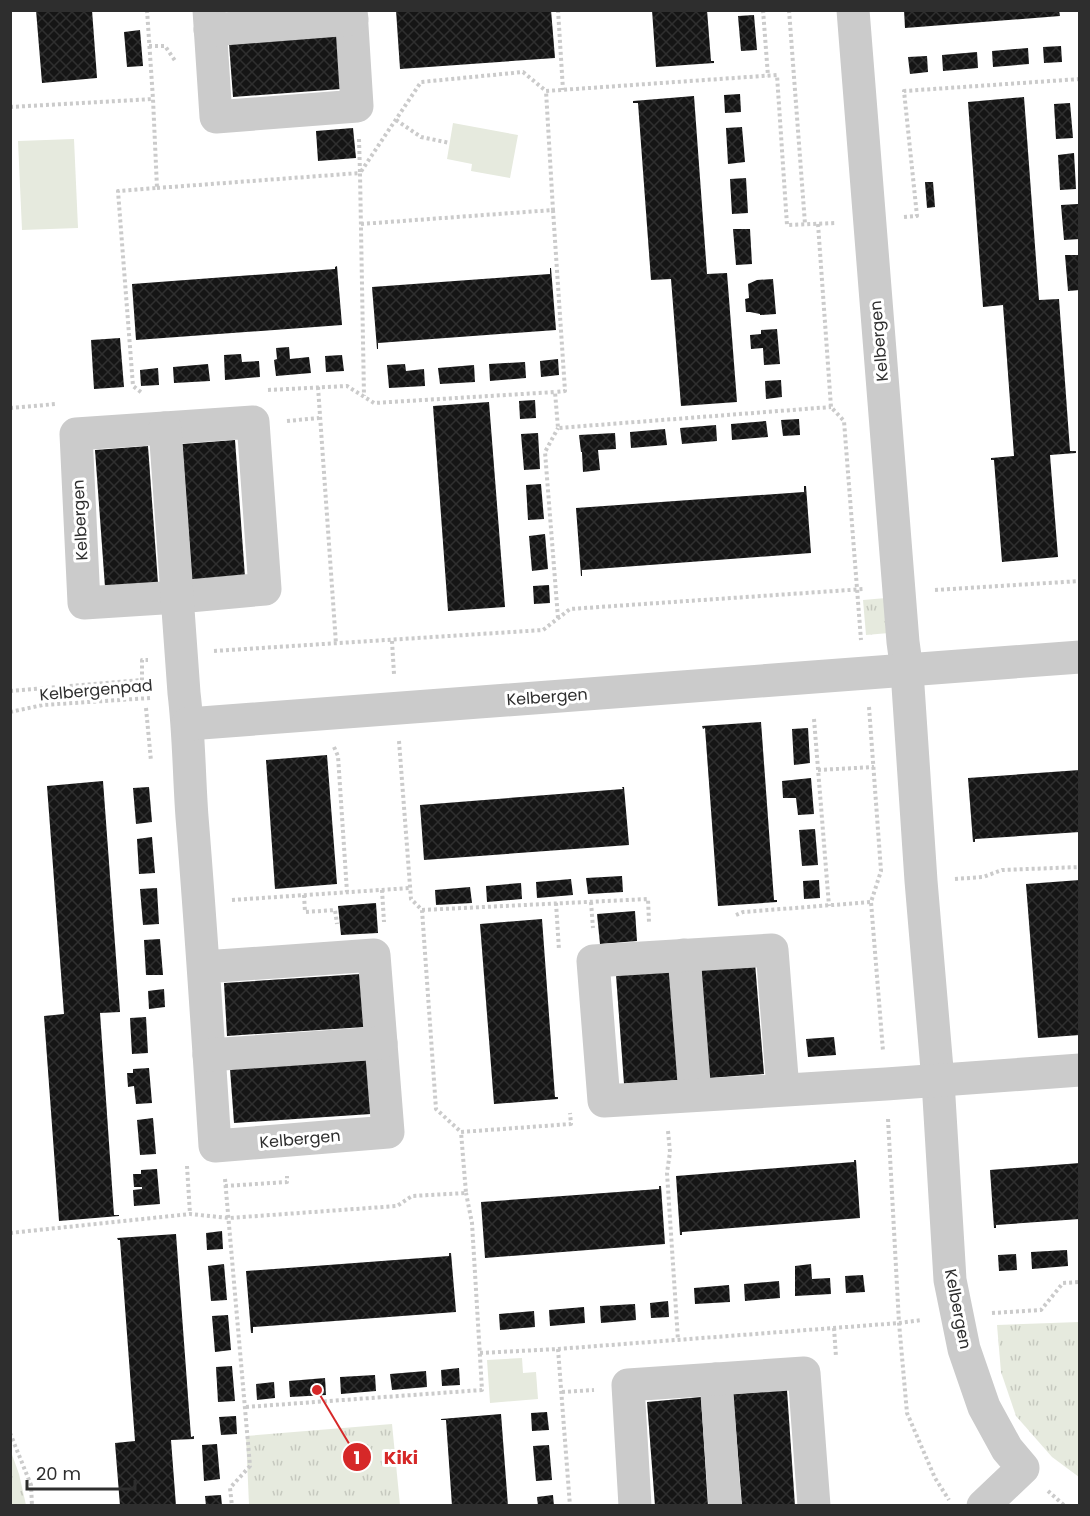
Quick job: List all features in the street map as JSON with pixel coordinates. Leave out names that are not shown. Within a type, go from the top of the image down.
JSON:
[{"type":"street","name":"Kelbergen","points":[[853,10],[907,671],[921,881],[938,1081],[950,1280],[964,1349],[984,1407],[1007,1449],[1023,1468],[983,1506]]},
{"type":"street","points":[[351,15],[357,106],[216,117],[209,20],[351,15]]},
{"type":"street","name":"Kelbergen","points":[[254,423],[265,589],[178,597],[84,603],[76,434],[254,423]]},
{"type":"street","name":"Kelbergen","points":[[165,428],[215,1146],[388,1132],[374,956],[204,967]]},
{"type":"street","name":"Kelbergen","points":[[186,709],[326,714],[1080,657]]},
{"type":"street","points":[[783,1090],[772,950],[593,962],[604,1101],[938,1081],[1080,1070]]},
{"type":"street","points":[[684,955],[695,1095]]},
{"type":"street","points":[[209,1055],[381,1043]]},
{"type":"street","points":[[635,1506],[627,1385],[804,1373],[814,1506]]},
{"type":"street","points":[[716,1379],[725,1506]]},
{"type":"path","points":[[147,10],[157,188]]},
{"type":"path","points":[[558,10],[562,90]]},
{"type":"path","points":[[763,10],[768,76]]},
{"type":"path","points":[[789,10],[805,224]]},
{"type":"path","points":[[1080,19],[1080,36]]},
{"type":"path","points":[[360,173],[421,82],[523,72],[546,91],[777,75],[787,225],[917,216],[904,91],[1080,79]]},
{"type":"path","points":[[260,390],[347,386],[374,403],[565,391],[546,91]]},
{"type":"path","points":[[10,107],[153,99]]},
{"type":"path","points":[[396,120],[421,137],[450,143]]},
{"type":"path","points":[[359,144],[364,397]]},
{"type":"path","points":[[139,399],[145,395],[133,386],[118,191],[360,173]]},
{"type":"path","points":[[361,224],[553,210]]},
{"type":"path","points":[[818,224],[831,407],[844,421],[861,646],[867,674],[881,872],[872,902],[886,1084],[899,1323],[908,1413],[935,1478],[953,1506]]},
{"type":"path","points":[[318,387],[336,644]]},
{"type":"path","points":[[555,392],[558,428],[545,452],[558,619]]},
{"type":"path","points":[[558,428],[831,407]]},
{"type":"path","points":[[289,421],[319,418]]},
{"type":"path","points":[[143,688],[142,660],[198,652],[543,630],[570,609],[856,589],[918,591],[1080,581]]},
{"type":"path","points":[[392,641],[411,899],[422,910],[436,1109],[461,1132]]},
{"type":"path","points":[[10,691],[142,680]]},
{"type":"path","name":"Kelbergenpad","points":[[10,712],[42,705],[145,699],[186,709]]},
{"type":"path","points":[[326,714],[326,726],[338,756],[347,892]]},
{"type":"path","points":[[814,719],[829,906]]},
{"type":"path","points":[[818,770],[873,767]]},
{"type":"path","points":[[921,881],[983,877],[1002,870],[1080,867]]},
{"type":"path","points":[[224,901],[410,888]]},
{"type":"path","points":[[382,890],[383,916]]},
{"type":"path","points":[[304,895],[305,912],[335,910],[337,927]]},
{"type":"path","points":[[422,910],[648,899],[649,922],[661,922]]},
{"type":"path","points":[[591,902],[593,931]]},
{"type":"path","points":[[730,918],[743,912],[872,902]]},
{"type":"path","points":[[669,1142],[667,1173],[678,1340]]},
{"type":"path","points":[[225,1186],[287,1182],[286,1171]]},
{"type":"path","points":[[225,1176],[250,1466],[230,1488],[232,1506]]},
{"type":"path","points":[[246,1407],[483,1389],[472,1223],[466,1193]]},
{"type":"path","points":[[480,1353],[678,1340],[1041,1310],[1063,1283],[1080,1282]]},
{"type":"path","points":[[558,1349],[570,1506]]},
{"type":"path","points":[[562,1392],[593,1390]]},
{"type":"path","points":[[10,1433],[31,1485],[32,1506]]},
{"type":"green space","points":[[453,123],[518,135],[510,178],[471,171],[472,164],[447,159]]},
{"type":"green space","points":[[74,139],[78,228],[22,230],[18,141]]},
{"type":"green space","points":[[886,598],[889,633],[866,635],[863,600]]},
{"type":"green space","points":[[1080,1322],[1079,1477],[1052,1457],[1016,1416],[1001,1372],[997,1325]]},
{"type":"green space","points":[[522,1358],[523,1373],[536,1372],[538,1399],[490,1403],[487,1360]]},
{"type":"green space","points":[[392,1424],[400,1505],[249,1505],[246,1436]]},
{"type":"green space","points":[[10,1449],[19,1474],[26,1505],[11,1505]]},
{"type":"building","points":[[36,10],[92,10],[97,78],[42,83]]},
{"type":"building","points":[[396,10],[551,10],[555,58],[400,69]]},
{"type":"building","points":[[652,10],[707,10],[711,61],[714,63],[656,67]]},
{"type":"building","points":[[904,10],[1059,10],[1060,16],[905,28]]},
{"type":"building","points":[[754,15],[757,50],[741,51],[738,16]]},
{"type":"building","points":[[140,30],[143,66],[127,67],[124,32]]},
{"type":"building","points":[[337,35],[341,89],[233,97],[229,44]]},
{"type":"building","points":[[1061,46],[1062,62],[1044,63],[1043,47]]},
{"type":"building","points":[[1028,48],[1029,64],[993,67],[992,51]]},
{"type":"building","points":[[977,52],[978,68],[943,71],[942,55]]},
{"type":"building","points":[[927,56],[928,72],[910,74],[908,57]]},
{"type":"building","points":[[740,94],[741,112],[725,113],[724,95]]},
{"type":"building","points":[[694,96],[707,274],[727,273],[737,402],[681,406],[671,279],[651,280],[638,103],[633,103],[633,101]]},
{"type":"building","points":[[1024,97],[1039,300],[1059,299],[1070,451],[1076,451],[1076,453],[1050,455],[1058,557],[1002,562],[994,460],[991,458],[1014,456],[1003,305],[983,307],[968,102]]},
{"type":"building","points":[[1070,103],[1073,138],[1056,139],[1054,104]]},
{"type":"building","points":[[742,127],[745,162],[728,164],[726,128]]},
{"type":"building","points":[[353,128],[356,158],[318,161],[316,131]]},
{"type":"building","points":[[1074,153],[1076,189],[1060,190],[1058,155]]},
{"type":"building","points":[[746,178],[748,213],[732,214],[730,179]]},
{"type":"building","points":[[925,182],[933,182],[935,207],[927,208]]},
{"type":"building","points":[[1078,204],[1080,239],[1064,240],[1061,205]]},
{"type":"building","points":[[733,229],[750,229],[752,264],[736,265]]},
{"type":"building","points":[[1065,255],[1080,255],[1080,290],[1068,291]]},
{"type":"building","points":[[337,266],[342,325],[136,340],[132,284],[335,269]]},
{"type":"building","points":[[550,268],[556,330],[378,343],[377,349],[372,287],[550,274]]},
{"type":"building","points":[[773,279],[776,314],[760,315],[746,312],[745,299],[749,298],[748,284],[757,280]]},
{"type":"building","points":[[777,329],[780,364],[764,365],[763,348],[751,349],[750,335],[761,334],[761,330]]},
{"type":"building","points":[[120,338],[124,387],[94,389],[91,340]]},
{"type":"building","points":[[289,347],[290,359],[309,357],[311,373],[276,376],[274,360],[277,359],[276,348]]},
{"type":"building","points":[[241,354],[242,362],[259,361],[260,377],[225,380],[224,355]]},
{"type":"building","points":[[342,355],[344,371],[326,372],[325,356]]},
{"type":"building","points":[[558,359],[559,375],[541,377],[540,361]]},
{"type":"building","points":[[525,362],[526,378],[490,381],[489,364]]},
{"type":"building","points":[[208,364],[210,381],[174,383],[173,367]]},
{"type":"building","points":[[405,364],[406,371],[424,369],[425,386],[389,388],[387,365]]},
{"type":"building","points":[[474,365],[475,382],[440,384],[438,368]]},
{"type":"building","points":[[158,368],[159,385],[141,386],[140,370]]},
{"type":"building","points":[[781,380],[782,397],[766,399],[765,381]]},
{"type":"building","points":[[535,400],[536,418],[520,419],[519,401]]},
{"type":"building","points":[[489,402],[505,607],[448,611],[433,406]]},
{"type":"building","points":[[799,419],[800,435],[783,436],[781,420]]},
{"type":"building","points":[[766,421],[768,437],[732,440],[731,424]]},
{"type":"building","points":[[716,425],[717,441],[682,444],[680,428]]},
{"type":"building","points":[[665,429],[667,445],[631,448],[630,432]]},
{"type":"building","points":[[538,433],[540,469],[524,470],[521,434]]},
{"type":"building","points":[[615,433],[616,449],[598,450],[600,470],[583,472],[579,435]]},
{"type":"building","points":[[235,440],[245,577],[192,581],[182,444]]},
{"type":"building","points":[[148,446],[158,583],[105,587],[95,450]]},
{"type":"building","points":[[541,484],[544,519],[528,520],[526,485]]},
{"type":"building","points":[[804,486],[806,486],[811,553],[582,570],[581,576],[576,508],[804,492]]},
{"type":"building","points":[[545,534],[548,569],[532,571],[529,536]]},
{"type":"building","points":[[549,585],[550,603],[534,604],[533,586]]},
{"type":"building","points":[[761,722],[774,900],[777,902],[718,906],[705,728],[703,729],[702,726]]},
{"type":"building","points":[[808,728],[810,763],[794,765],[792,729]]},
{"type":"building","points":[[327,755],[337,884],[275,889],[266,760]]},
{"type":"building","points":[[1080,770],[1080,832],[975,839],[973,842],[968,778]]},
{"type":"building","points":[[811,778],[814,814],[798,815],[796,798],[783,798],[782,781]]},
{"type":"building","points":[[103,781],[120,1012],[100,1013],[114,1215],[119,1216],[59,1221],[44,1016],[64,1014],[47,786]]},
{"type":"building","points":[[149,787],[152,822],[136,824],[133,788]]},
{"type":"building","points":[[624,787],[629,845],[424,860],[420,805],[623,789]]},
{"type":"building","points":[[815,829],[818,865],[802,866],[799,830]]},
{"type":"building","points":[[152,837],[155,873],[139,874],[137,839]]},
{"type":"building","points":[[622,876],[623,892],[588,894],[586,878]]},
{"type":"building","points":[[571,879],[573,895],[537,898],[536,882]]},
{"type":"building","points":[[819,880],[820,898],[804,899],[803,881]]},
{"type":"building","points":[[1080,880],[1080,1035],[1038,1038],[1026,884]]},
{"type":"building","points":[[521,883],[522,899],[487,902],[486,886]]},
{"type":"building","points":[[470,887],[472,903],[436,905],[435,890]]},
{"type":"building","points":[[157,888],[159,924],[143,925],[140,889]]},
{"type":"building","points":[[376,903],[378,933],[341,935],[338,906]]},
{"type":"building","points":[[635,911],[637,941],[600,944],[597,914]]},
{"type":"building","points":[[542,919],[555,1097],[558,1099],[494,1104],[480,924]]},
{"type":"building","points":[[160,939],[163,975],[146,975],[144,940]]},
{"type":"building","points":[[755,963],[764,1074],[709,1078],[701,967]]},
{"type":"building","points":[[670,971],[678,1080],[624,1084],[616,975]]},
{"type":"building","points":[[361,974],[365,1027],[227,1036],[224,983]]},
{"type":"building","points":[[164,989],[165,1007],[149,1009],[148,991]]},
{"type":"building","points":[[146,1017],[148,1053],[132,1054],[130,1018]]},
{"type":"building","points":[[834,1037],[836,1055],[808,1057],[806,1039]]},
{"type":"building","points":[[368,1060],[371,1114],[234,1123],[230,1069]]},
{"type":"building","points":[[149,1068],[152,1103],[136,1104],[134,1086],[128,1087],[127,1073],[133,1073],[133,1069]]},
{"type":"building","points":[[153,1118],[156,1154],[140,1155],[137,1120]]},
{"type":"building","points":[[856,1160],[860,1218],[682,1232],[680,1235],[676,1176],[854,1162]]},
{"type":"building","points":[[1080,1163],[1080,1219],[996,1225],[994,1228],[990,1170]]},
{"type":"building","points":[[157,1169],[160,1204],[134,1206],[133,1190],[142,1189],[142,1187],[134,1187],[133,1174],[141,1174],[141,1170]]},
{"type":"building","points":[[661,1186],[665,1244],[485,1258],[481,1202],[659,1189]]},
{"type":"building","points":[[222,1231],[223,1249],[207,1250],[206,1233]]},
{"type":"building","points":[[176,1234],[191,1437],[194,1436],[194,1439],[171,1440],[176,1506],[120,1506],[115,1443],[135,1441],[120,1240],[117,1238]]},
{"type":"building","points":[[1067,1250],[1068,1266],[1032,1269],[1031,1252]]},
{"type":"building","points":[[451,1253],[456,1312],[253,1327],[253,1333],[251,1333],[246,1271],[449,1256]]},
{"type":"building","points":[[1016,1254],[1017,1270],[999,1271],[998,1255]]},
{"type":"building","points":[[224,1264],[227,1300],[211,1301],[208,1266]]},
{"type":"building","points":[[811,1264],[812,1279],[830,1278],[831,1294],[795,1296],[795,1266]]},
{"type":"building","points":[[863,1275],[865,1292],[846,1293],[845,1276]]},
{"type":"building","points":[[779,1281],[780,1298],[745,1301],[744,1284]]},
{"type":"building","points":[[729,1285],[730,1302],[695,1304],[694,1288]]},
{"type":"building","points":[[668,1301],[669,1317],[651,1318],[650,1303]]},
{"type":"building","points":[[635,1304],[636,1320],[601,1323],[600,1306]]},
{"type":"building","points":[[584,1307],[585,1323],[550,1326],[549,1310]]},
{"type":"building","points":[[534,1311],[535,1327],[500,1330],[499,1314]]},
{"type":"building","points":[[228,1315],[231,1350],[215,1352],[212,1316]]},
{"type":"building","points":[[232,1366],[235,1401],[218,1402],[216,1367]]},
{"type":"building","points":[[459,1368],[460,1385],[442,1386],[441,1370]]},
{"type":"building","points":[[426,1371],[427,1387],[392,1390],[390,1374]]},
{"type":"building","points":[[375,1375],[376,1391],[341,1394],[340,1377]]},
{"type":"building","points":[[325,1378],[326,1395],[290,1397],[289,1381]]},
{"type":"building","points":[[274,1382],[275,1398],[257,1400],[256,1384]]},
{"type":"building","points":[[787,1390],[795,1506],[742,1506],[733,1394]]},
{"type":"building","points":[[701,1397],[708,1506],[655,1506],[647,1402]]},
{"type":"building","points":[[547,1412],[549,1430],[532,1431],[531,1413]]},
{"type":"building","points":[[501,1414],[508,1506],[452,1506],[446,1420],[441,1419]]},
{"type":"building","points":[[236,1416],[237,1434],[221,1435],[219,1417]]},
{"type":"building","points":[[217,1444],[220,1479],[204,1481],[202,1445]]},
{"type":"building","points":[[549,1445],[552,1480],[536,1481],[533,1446]]},
{"type":"building","points":[[221,1495],[222,1506],[206,1506],[205,1496]]},
{"type":"building","points":[[553,1495],[554,1506],[538,1506],[537,1497]]},
{"type":"place","name":"Kiki","points":[[317,1390]]}]
